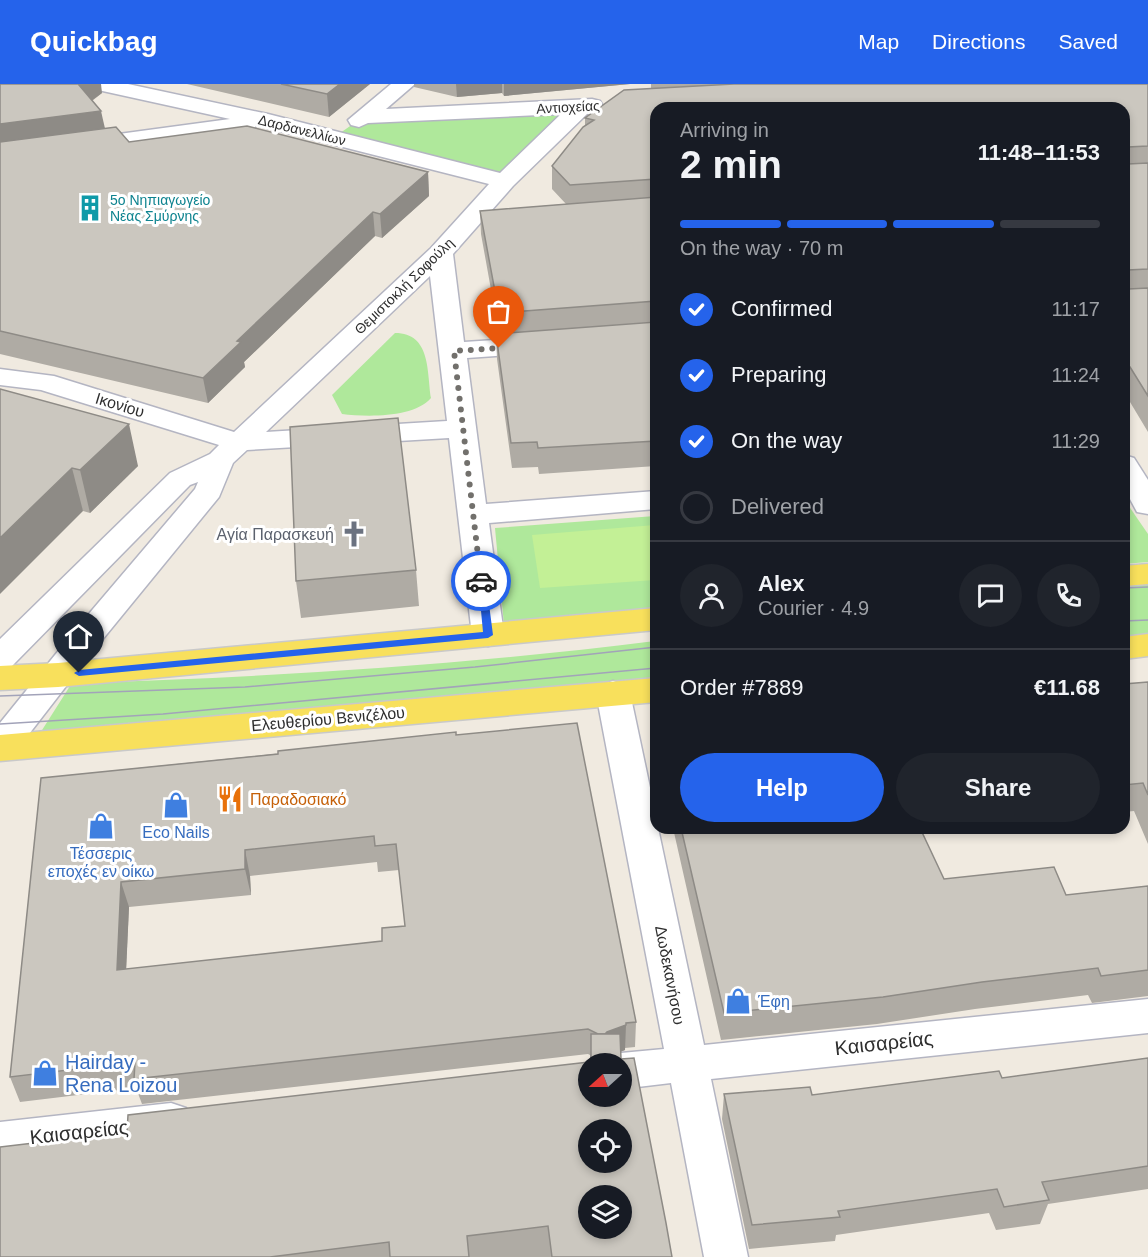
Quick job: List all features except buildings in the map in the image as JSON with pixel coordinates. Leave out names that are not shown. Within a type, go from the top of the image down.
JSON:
[{"type":"main road","points":[[1130,576],[1148,574]]},
{"type":"main road","points":[[0,678],[58,675],[650,621]]},
{"type":"main road","points":[[1130,647],[1148,645]]},
{"type":"main road","name":"Ελευθερίου Βενιζέλου","points":[[0,748],[650,690]]},
{"type":"street","name":"Δαρδανελλίων","points":[[98,84],[268,121],[505,182]]},
{"type":"street","points":[[333,138],[404,84]]},
{"type":"street","name":"Αντιοχείας","points":[[363,117],[616,105]]},
{"type":"street","name":"Θεμιστοκλή Σοφούλη","points":[[0,658],[180,479],[229,451],[440,253],[505,182],[581,107]]},
{"type":"street","points":[[0,157],[268,121]]},
{"type":"street","points":[[466,225],[502,223]]},
{"type":"street","points":[[440,253],[488,635]]},
{"type":"street","points":[[454,351],[561,343]]},
{"type":"street","name":"Ικονίου","points":[[0,377],[44,382],[229,451]]},
{"type":"street","points":[[229,451],[462,429]]},
{"type":"street","name":"Θεμιστοκλή Σοφούλη","points":[[0,748],[209,491],[229,451]]},
{"type":"street","points":[[1130,464],[1148,462]]},
{"type":"street","points":[[1130,474],[1148,505]]},
{"type":"street","points":[[472,515],[650,500]]},
{"type":"street","name":"Δωδεκανήσου","points":[[613,693],[726,1257]]},
{"type":"street","name":"Καισαρείας","points":[[632,1070],[1148,1016]]},
{"type":"street","name":"Καισαρείας","points":[[0,1141],[212,1117]]},
{"type":"green space","points":[[581,107],[505,181],[333,138],[363,117]]},
{"type":"green space","points":[[395,333],[407,335],[421,347],[427,366],[431,398],[423,405],[402,413],[377,416],[342,414],[332,395]]},
{"type":"green space","points":[[1130,508],[1148,534],[1148,562],[1130,564]]},
{"type":"green space","points":[[650,516],[650,610],[504,625],[495,528]]},
{"type":"green space","points":[[650,525],[650,580],[540,588],[532,535]]},
{"type":"green space","points":[[1148,582],[1148,641],[1130,642],[1130,584]]},
{"type":"green space","points":[[650,642],[650,685],[37,738],[70,686],[83,683],[369,669]]},
{"type":"tram line","points":[[1130,588],[1148,587]]},
{"type":"tram line","points":[[1130,621],[1148,620]]},
{"type":"tram line","points":[[0,696],[245,687],[475,667],[650,648]]},
{"type":"tram line","points":[[0,724],[163,714],[650,669]]},
{"type":"way so far","points":[[481,581],[454,351],[499,348]]},
{"type":"place","name":"5ο Νηπιαγωγείο Νέας Σμύρνης","points":[[90,208]]},
{"type":"place","name":"Αγία Παρασκευή","points":[[354,534]]},
{"type":"place","name":"Παραδοσιακό","points":[[230,799]]},
{"type":"place","name":"Eco Nails","points":[[176,805]]},
{"type":"place","name":"Τέσσερις εποχές εν οίκω","points":[[101,826]]},
{"type":"place","name":"Έφη","points":[[738,1001]]},
{"type":"place","name":"Hairday - Rena Loizou","points":[[45,1073]]},
{"type":"route","points":[[79,673],[488,635],[481,581]]}]
